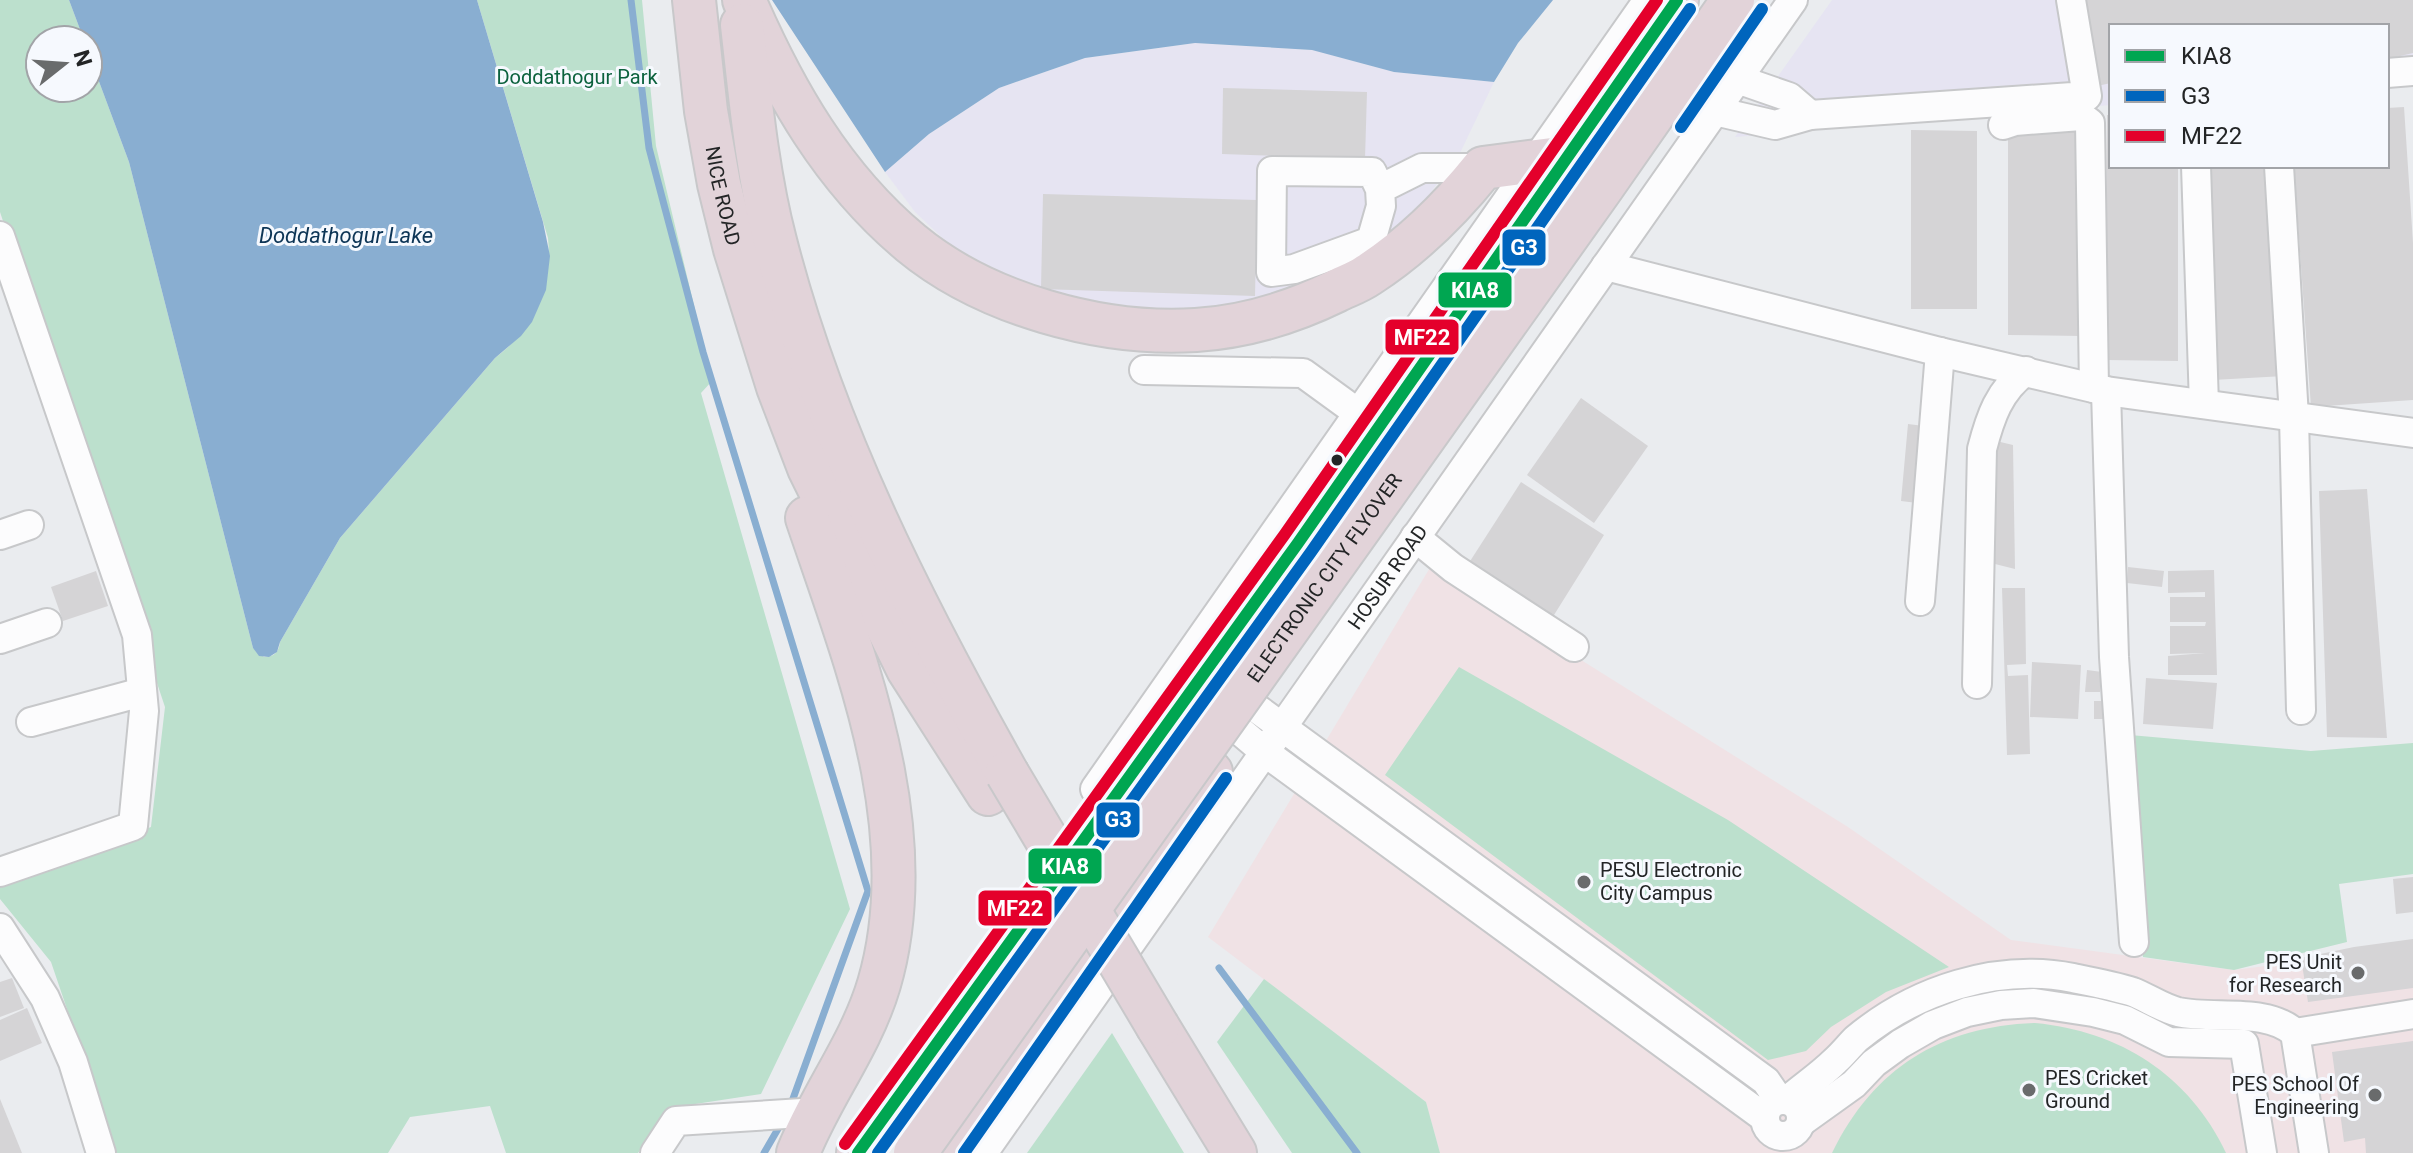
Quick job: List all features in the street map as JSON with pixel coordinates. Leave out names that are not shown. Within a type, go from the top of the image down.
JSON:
[{"type":"highway","name":"NICE ROAD","points":[[694,0],[706,111],[719,184],[748,295],[778,387]]},
{"type":"highway","points":[[742,0],[752,109],[774,238],[816,374],[894,562],[940,653],[997,784]]},
{"type":"highway","points":[[742,0],[771,62],[800,112],[826,151],[879,214],[913,245],[958,274],[1004,297],[1058,316],[1118,326],[1196,330],[1247,323],[1304,306],[1367,276],[1427,230],[1483,168],[1552,159]]},
{"type":"highway","points":[[858,1153],[1298,543],[1552,159],[1677,0]]},
{"type":"highway","name":"ELECTRONIC CITY FLYOVER","points":[[885,1153],[1219,695],[1700,0]]},
{"type":"highway","name":"ELECTRONIC CITY FLYOVER","points":[[915,1153],[1733,0]]},
{"type":"highway","name":"HOSUR ROAD","points":[[944,1153],[1261,730],[1749,0]]},
{"type":"highway","points":[[778,387],[809,468],[908,669],[997,784],[1147,1035],[1203,1153]]},
{"type":"highway","points":[[778,387],[783,448],[846,633],[885,775],[892,848],[888,945],[878,986],[849,1056],[798,1153]]},
{"type":"highway","points":[[1147,1035],[1235,1153]]},
{"type":"street","points":[[841,1153],[1358,413],[1552,159],[1648,0]]},
{"type":"street","name":"HOSUR ROAD","points":[[983,1153],[1102,980],[1261,730],[1415,537],[1793,0]]},
{"type":"street","points":[[1715,111],[1775,125],[1810,115],[2099,95],[2071,0]]},
{"type":"street","points":[[2389,73],[2413,71]]},
{"type":"street","points":[[1737,79],[1789,97],[1810,115]]},
{"type":"street","points":[[2003,125],[2015,121],[2081,116],[2090,123],[2114,657],[2134,942]]},
{"type":"street","points":[[1380,189],[1422,168],[1483,168]]},
{"type":"street","points":[[2196,168],[2204,404]]},
{"type":"street","points":[[2279,168],[2293,407],[2301,710]]},
{"type":"street","points":[[1272,171],[1372,172],[1380,189],[1381,206],[1371,241],[1294,269],[1271,272],[1272,171]]},
{"type":"street","points":[[0,236],[137,635],[143,735],[133,826],[0,872]]},
{"type":"street","points":[[1606,266],[2100,390],[2204,404],[2293,407],[2413,433]]},
{"type":"street","points":[[1920,601],[1940,352]]},
{"type":"street","points":[[1144,370],[1303,373],[1358,413]]},
{"type":"street","points":[[1977,684],[1982,449],[1989,423],[2004,391],[2026,371]]},
{"type":"street","points":[[0,535],[29,525]]},
{"type":"street","points":[[1415,537],[1453,568],[1574,647]]},
{"type":"street","points":[[0,639],[47,623]]},
{"type":"street","points":[[31,722],[142,692]]},
{"type":"street","points":[[1261,730],[1766,1081],[1786,1121]]},
{"type":"street","points":[[0,928],[45,998],[73,1062],[101,1153]]},
{"type":"street","points":[[1786,1121],[1855,1040],[1884,1019],[1921,998],[1959,984],[1997,976],[2035,974],[2070,977],[2133,992],[2177,1012],[2285,1023],[2295,1033],[2314,1153]]},
{"type":"street","points":[[2125,1020],[2133,992]]},
{"type":"street","points":[[1786,1121],[1854,1084],[1874,1063],[1933,1025],[1967,1012],[2001,1005],[2034,1003],[2065,1006],[2125,1020],[2169,1042],[2244,1044]]},
{"type":"street","points":[[2295,1033],[2413,1014]]},
{"type":"street","points":[[2256,1018],[2244,1044],[2262,1153]]},
{"type":"street","points":[[655,1153],[676,1121],[818,1112]]},
{"type":"shaded area","points":[[1832,0],[2413,0],[2413,80],[2389,82],[2389,24],[2109,24],[2109,105],[1735,137]]},
{"type":"shaded area","points":[[1195,43],[1312,50],[1394,72],[1494,82],[1461,151],[1415,214],[1324,286],[1156,320],[1018,286],[952,247],[915,212],[885,172],[929,134],[999,88],[1085,58]]},
{"type":"shaded area","name":"PESU Electronic City Campus","points":[[1431,566],[1848,827],[2011,940],[2234,970],[2413,947],[2413,1153],[1440,1153],[1426,1102],[1208,937]]},
{"type":"green space","name":"Doddathogur Park","points":[[0,0],[69,0],[78,24],[24,24],[24,104],[104,104],[104,95],[129,162],[253,648],[264,657],[271,656],[277,651],[340,538],[495,358],[520,334],[544,290],[548,238],[477,0],[642,0],[656,146],[712,381],[701,393],[850,909],[761,1094],[669,1108],[638,1153],[506,1153],[490,1106],[410,1117],[388,1153],[116,1153],[51,962],[0,899],[0,884],[151,827],[165,707],[0,212]]},
{"type":"green space","points":[[1459,667],[1728,820],[1949,967],[1886,992],[1831,1027],[1806,1051],[1768,1060],[1385,775]]},
{"type":"green space","points":[[2130,735],[2311,751],[2413,743],[2413,874],[2339,884],[2347,942],[2234,970],[2143,957]]},
{"type":"green space","points":[[1264,979],[1426,1102],[1440,1153],[1292,1153],[1217,1042]]},
{"type":"green space","name":"PES Cricket Ground","points":[[2035,1023],[2096,1036],[2148,1062],[2172,1080],[2192,1101],[2211,1125],[2226,1153],[1832,1153],[1868,1097],[1914,1057],[1970,1033]]},
{"type":"green space","points":[[1112,1033],[1184,1153],[1027,1153]]},
{"type":"water","name":"Doddathogur Lake","points":[[69,0],[477,0],[543,222],[550,256],[546,290],[532,322],[521,336],[495,358],[340,538],[277,652],[269,657],[259,656],[253,648],[129,162],[104,95],[104,24],[78,24]]},
{"type":"water","points":[[772,0],[1553,0],[1518,43],[1494,82],[1394,72],[1312,50],[1195,43],[1085,58],[999,88],[929,134],[885,172]]},
{"type":"building","points":[[2078,0],[2413,0],[2413,53],[2389,59],[2389,24],[2109,24],[2109,83],[2097,86]]},
{"type":"building","points":[[1223,88],[1367,92],[1365,159],[1222,154]]},
{"type":"building","points":[[2404,107],[2413,243],[2413,400],[2311,407],[2294,168],[2389,168],[2389,108]]},
{"type":"building","points":[[2109,115],[2109,168],[2178,168],[2178,361],[2106,360]]},
{"type":"building","points":[[2008,125],[2081,125],[2081,336],[2008,335]]},
{"type":"building","points":[[1911,130],[1977,131],[1977,309],[1911,309]]},
{"type":"building","points":[[2200,168],[2271,168],[2284,376],[2213,380]]},
{"type":"building","points":[[1043,194],[1257,200],[1255,296],[1041,289]]},
{"type":"building","points":[[1581,398],[1648,446],[1594,523],[1527,475]]},
{"type":"building","points":[[1908,424],[1932,427],[1925,504],[1901,501]]},
{"type":"building","points":[[1992,440],[2013,445],[2015,569],[1991,563]]},
{"type":"building","points":[[1521,482],[1604,535],[1549,623],[1465,569]]},
{"type":"building","points":[[2367,489],[2387,738],[2327,737],[2319,491]]},
{"type":"building","points":[[2128,567],[2164,571],[2162,587],[2127,583]]},
{"type":"building","points":[[2214,570],[2217,675],[2168,675],[2168,656],[2205,653],[2170,654],[2170,626],[2205,626],[2206,622],[2170,622],[2170,597],[2205,597],[2205,592],[2168,593],[2168,571]]},
{"type":"building","points":[[96,571],[108,606],[63,621],[51,587]]},
{"type":"building","points":[[2002,588],[2025,588],[2026,664],[2007,665],[2008,676],[2028,675],[2030,754],[2007,755]]},
{"type":"building","points":[[2032,662],[2081,665],[2078,719],[2030,717]]},
{"type":"building","points":[[2087,670],[2102,672],[2100,692],[2085,692]]},
{"type":"building","points":[[2146,678],[2217,683],[2213,729],[2143,724]]},
{"type":"building","points":[[2094,701],[2107,701],[2107,719],[2094,719]]},
{"type":"building","points":[[2413,877],[2413,912],[2396,914],[2393,879]]},
{"type":"building","name":"PES Unit for Research","points":[[2413,939],[2413,988],[2308,1002],[2301,958]]},
{"type":"building","points":[[12,978],[24,1008],[0,1017],[0,982]]},
{"type":"building","points":[[27,1008],[42,1043],[0,1061],[0,1020]]},
{"type":"building","name":"PES School Of Engineering","points":[[2413,1041],[2413,1153],[2366,1153],[2365,1138],[2344,1142],[2332,1052]]},
{"type":"building","points":[[0,1099],[22,1153],[0,1153]]},
{"type":"waterway","points":[[631,0],[649,148],[703,352],[868,891],[790,1107]]},
{"type":"waterway","points":[[1219,968],[1357,1153]]},
{"type":"waterway","points":[[764,1153],[782,1122]]},
{"type":"transit line","name":"MF22","points":[[845,1144],[1285,534],[1657,0]]},
{"type":"transit line","name":"KIA8","points":[[858,1153],[1298,543],[1677,0]]},
{"type":"transit line","name":"G3","points":[[878,1153],[1311,552],[1690,9]]},
{"type":"transit line","name":"G3","points":[[1681,127],[1762,9]]},
{"type":"transit line","name":"G3","points":[[964,1153],[1226,778]]},
{"type":"place","name":"PESU Electronic City Campus","points":[[1584,882]]},
{"type":"place","name":"PES Unit for Research","points":[[2358,973]]},
{"type":"place","name":"PES Cricket Ground","points":[[2029,1090]]},
{"type":"place","name":"PES School Of Engineering","points":[[2375,1095]]}]
